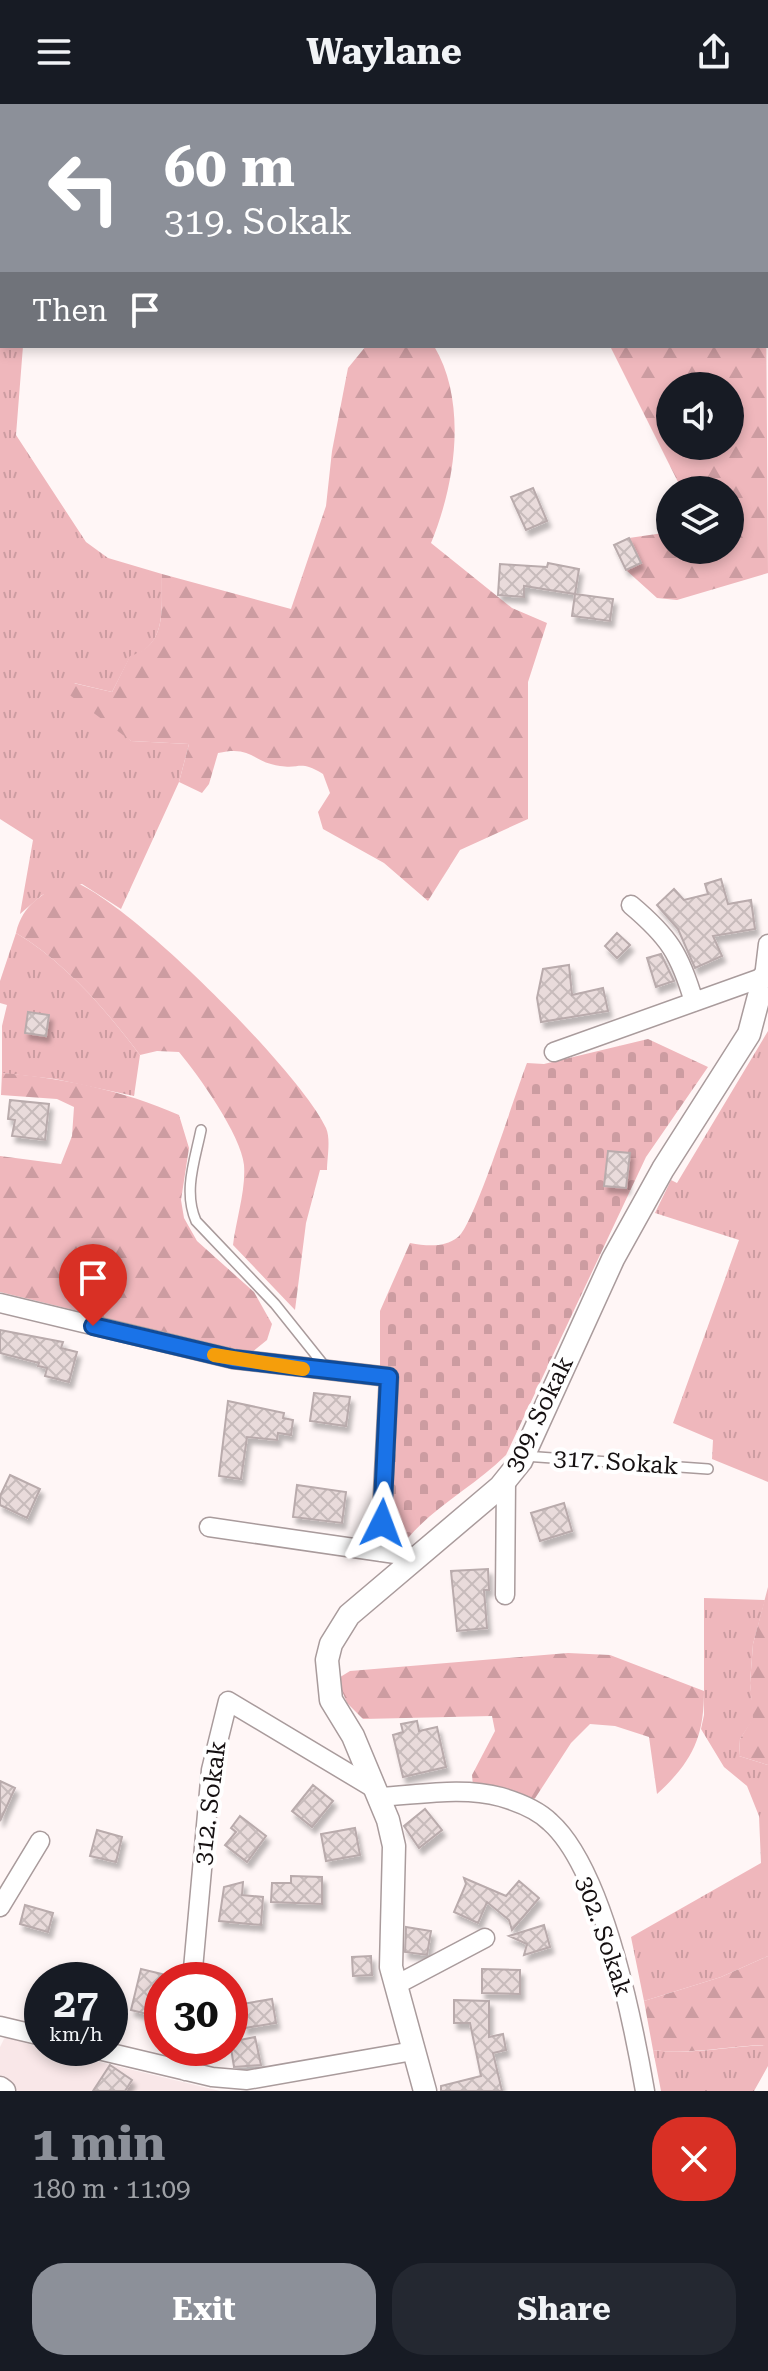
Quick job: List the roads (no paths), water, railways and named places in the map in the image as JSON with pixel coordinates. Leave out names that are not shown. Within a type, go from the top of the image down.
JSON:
[{"type":"street","points":[[631,905],[664,933],[675,947],[694,1002]]},
{"type":"street","points":[[554,1052],[766,977],[768,944]]},
{"type":"street","name":"309. Sokak","points":[[425,2091],[396,1985],[391,1948],[394,1846],[377,1793],[353,1736],[331,1700],[327,1660],[331,1644],[349,1615],[506,1481],[523,1456],[613,1259],[663,1169],[749,1034],[766,977]]},
{"type":"street","points":[[749,1034],[768,1013]]},
{"type":"street","points":[[0,1303],[233,1359],[389,1377],[380,1552]]},
{"type":"street","points":[[505,1595],[506,1481]]},
{"type":"street","points":[[209,1527],[416,1557]]},
{"type":"street","name":"312. Sokak","points":[[194,1962],[211,1770],[228,1701],[377,1793]]},
{"type":"street","name":"302. Sokak","points":[[377,1793],[492,1795],[535,1812],[561,1833],[594,1896],[610,1940],[645,2091]]},
{"type":"street","points":[[0,1907],[40,1841]]},
{"type":"street","points":[[396,1985],[485,1938]]},
{"type":"street","points":[[0,2026],[24,2032]]},
{"type":"street","points":[[128,2057],[235,2080],[282,2083],[413,2051]]},
{"type":"street","points":[[185,2066],[185,2071]]},
{"type":"lane","points":[[201,1130],[189,1191],[190,1206],[196,1221],[275,1304],[329,1371]]},
{"type":"lane","name":"317. Sokak","points":[[523,1456],[708,1469]]}]
